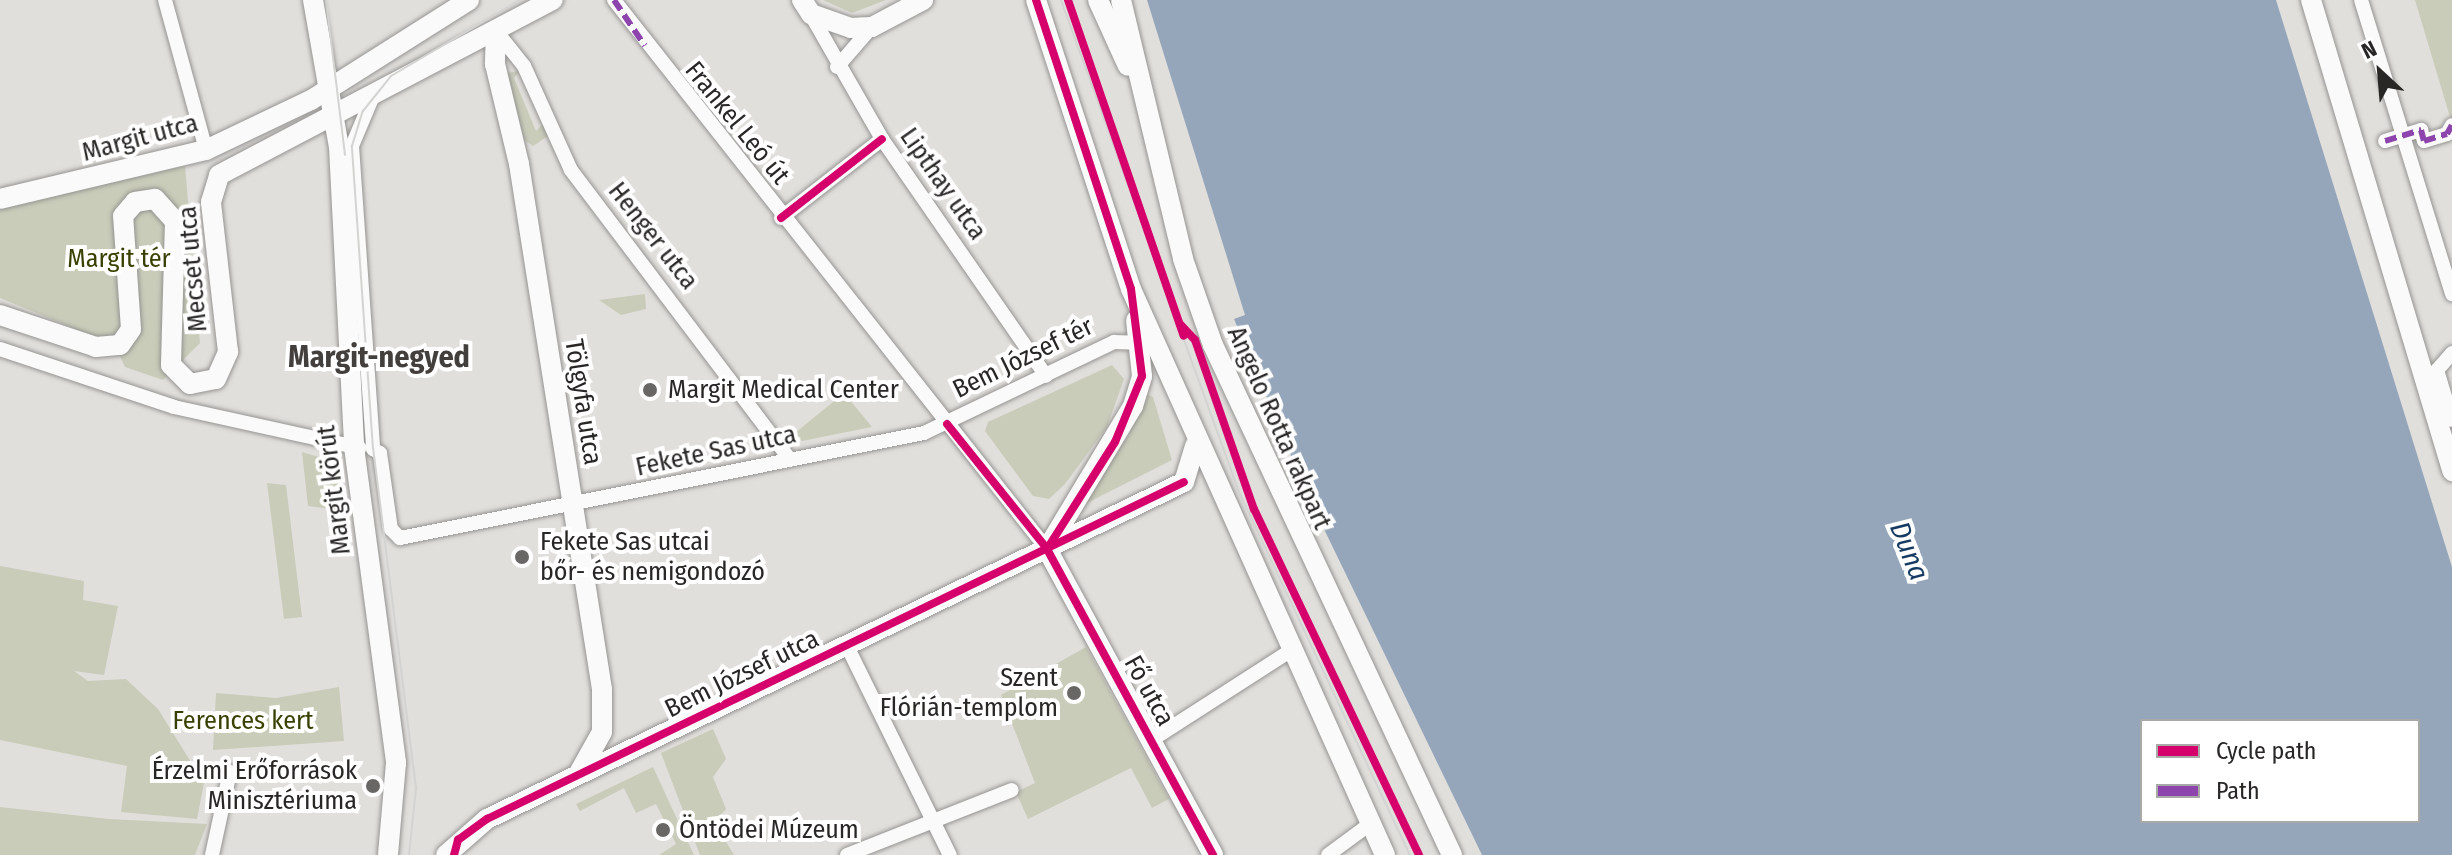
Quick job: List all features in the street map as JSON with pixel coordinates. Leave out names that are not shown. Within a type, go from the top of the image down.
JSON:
[{"type":"main road","name":"Margit körút","points":[[313,0],[336,117],[363,448],[396,763],[388,855]]},
{"type":"main road","points":[[329,88],[469,0]]},
{"type":"main road","points":[[336,117],[553,0]]},
{"type":"main road","points":[[807,7],[872,27],[923,0]]},
{"type":"main road","points":[[1036,0],[1131,289],[1195,442],[1385,855]]},
{"type":"main road","points":[[1098,0],[1142,86]]},
{"type":"main road","name":"Angelo Rotta rakpart","points":[[1121,0],[1183,259],[1213,345],[1452,855]]},
{"type":"main road","points":[[2311,0],[2452,471]]},
{"type":"main road","name":"Tölgyfa utca","points":[[496,31],[495,64],[519,164],[604,713],[597,749],[577,776]]},
{"type":"main road","name":"Margit utca","points":[[0,199],[206,150],[329,88]]},
{"type":"main road","name":"Mecset utca","points":[[0,315],[96,347],[120,345],[131,329],[123,216],[135,202],[160,201],[175,217],[170,359],[184,381],[209,383],[227,365],[211,202],[227,168],[336,117]]},
{"type":"main road","points":[[1047,549],[1133,406],[1142,376],[1140,339],[1131,289]]},
{"type":"main road","points":[[1047,549],[1184,482],[1193,469],[1195,442]]},
{"type":"main road","name":"Bem József utca","points":[[453,850],[577,776],[1047,549]]},
{"type":"main road","name":"Fő utca","points":[[1047,549],[1153,739],[1213,855]]},
{"type":"street","points":[[165,0],[206,150]]},
{"type":"street","name":"Frankel Leó út","points":[[614,0],[645,46],[947,424]]},
{"type":"street","points":[[2361,0],[2452,294]]},
{"type":"street","name":"Lipthay utca","points":[[807,7],[837,67],[882,139],[1046,376]]},
{"type":"street","points":[[837,67],[852,41],[872,27]]},
{"type":"street","name":"Henger utca","points":[[496,31],[524,66],[571,170],[790,460]]},
{"type":"street","name":"Margit körút","points":[[373,96],[352,146],[363,448],[380,453],[391,529],[400,538]]},
{"type":"street","points":[[2385,141],[2421,130],[2424,141],[2447,134],[2452,125]]},
{"type":"street","points":[[781,218],[882,139]]},
{"type":"street","points":[[1140,339],[1164,368]]},
{"type":"street","name":"Bem József tér","points":[[1047,549],[947,424],[1114,342],[1140,339]]},
{"type":"street","points":[[0,349],[174,407],[363,448]]},
{"type":"street","points":[[2452,353],[2437,370],[2452,420]]},
{"type":"street","name":"Fekete Sas utca","points":[[400,538],[573,506],[947,424]]},
{"type":"street","points":[[847,646],[950,855]]},
{"type":"street","points":[[1153,739],[1290,651]]},
{"type":"street","points":[[212,855],[230,772]]},
{"type":"street","points":[[847,855],[931,819],[1012,790]]},
{"type":"street","points":[[1328,855],[1370,824]]},
{"type":"green space","points":[[823,0],[886,0],[852,13]]},
{"type":"green space","points":[[2415,0],[2452,0],[2452,125],[2450,117]]},
{"type":"green space","points":[[520,71],[514,78],[536,131],[543,124],[548,136],[533,146],[524,140],[507,73]]},
{"type":"green space","name":"Margit tér","points":[[185,166],[200,343],[163,380],[125,367],[110,335],[97,338],[0,298],[0,208]]},
{"type":"green space","points":[[645,294],[646,309],[621,315],[599,300]]},
{"type":"green space","points":[[1112,365],[1124,379],[1107,427],[1065,484],[1049,499],[1033,496],[985,431],[988,422]]},
{"type":"green space","points":[[844,393],[872,427],[802,441],[795,433]]},
{"type":"green space","points":[[1144,393],[1153,397],[1172,460],[1081,506],[1129,435]]},
{"type":"green space","points":[[302,452],[333,461],[346,511],[308,506]]},
{"type":"green space","points":[[267,483],[286,485],[302,617],[284,619]]},
{"type":"green space","points":[[0,566],[84,581],[83,600],[118,606],[104,675],[74,671],[88,681],[126,679],[158,709],[204,783],[197,819],[121,812],[127,766],[0,740]]},
{"type":"green space","points":[[1086,647],[1169,799],[1152,808],[1131,768],[1028,819],[1016,792],[1035,783],[1001,695]]},
{"type":"green space","name":"Ferences kert","points":[[339,687],[344,741],[213,750],[216,693],[276,698]]},
{"type":"green space","points":[[713,729],[726,759],[713,777],[726,809],[714,822],[734,855],[700,855],[661,753]]},
{"type":"green space","points":[[653,767],[694,855],[659,855],[676,844],[656,804],[636,813],[624,788],[580,811],[576,804]]},
{"type":"green space","points":[[0,807],[109,819],[207,824],[195,855],[0,855]]},
{"type":"water","name":"Duna","points":[[1147,0],[2276,0],[2452,567],[2452,855],[1482,855],[1307,494],[1234,319],[1245,315]]},
{"type":"tram line","points":[[326,0],[345,155]]},
{"type":"tram line","points":[[409,855],[416,788],[373,449],[352,146],[363,111],[391,76],[520,0]]},
{"type":"tram line","points":[[1061,0],[1239,492],[1410,855]]},
{"type":"marked path","points":[[614,0],[645,46]]},
{"type":"marked path","points":[[2385,141],[2421,130],[2424,141],[2447,134],[2452,125]]},
{"type":"cycle path","points":[[1036,0],[1131,289],[1142,376],[1115,442],[1047,549]]},
{"type":"cycle path","points":[[1068,0],[1184,336]]},
{"type":"cycle path","points":[[781,218],[882,139]]},
{"type":"cycle path","points":[[1180,324],[1195,340],[1254,509],[1419,855]]},
{"type":"cycle path","points":[[947,424],[1047,549],[1213,855]]},
{"type":"cycle path","points":[[454,855],[458,840],[487,819],[1184,482]]},
{"type":"place","name":"Margit Medical Center","points":[[650,390]]},
{"type":"place","name":"Fekete Sas utcai bőr- és nemigondozó","points":[[522,557]]},
{"type":"place","name":"Szent Flórián-templom","points":[[1074,693]]},
{"type":"place","name":"Érzelmi Erőforrások Minisztériuma","points":[[373,786]]},
{"type":"place","name":"Öntödei Múzeum","points":[[663,830]]},
{"type":"district","name":"Margit-negyed","points":[[379,357]]}]
